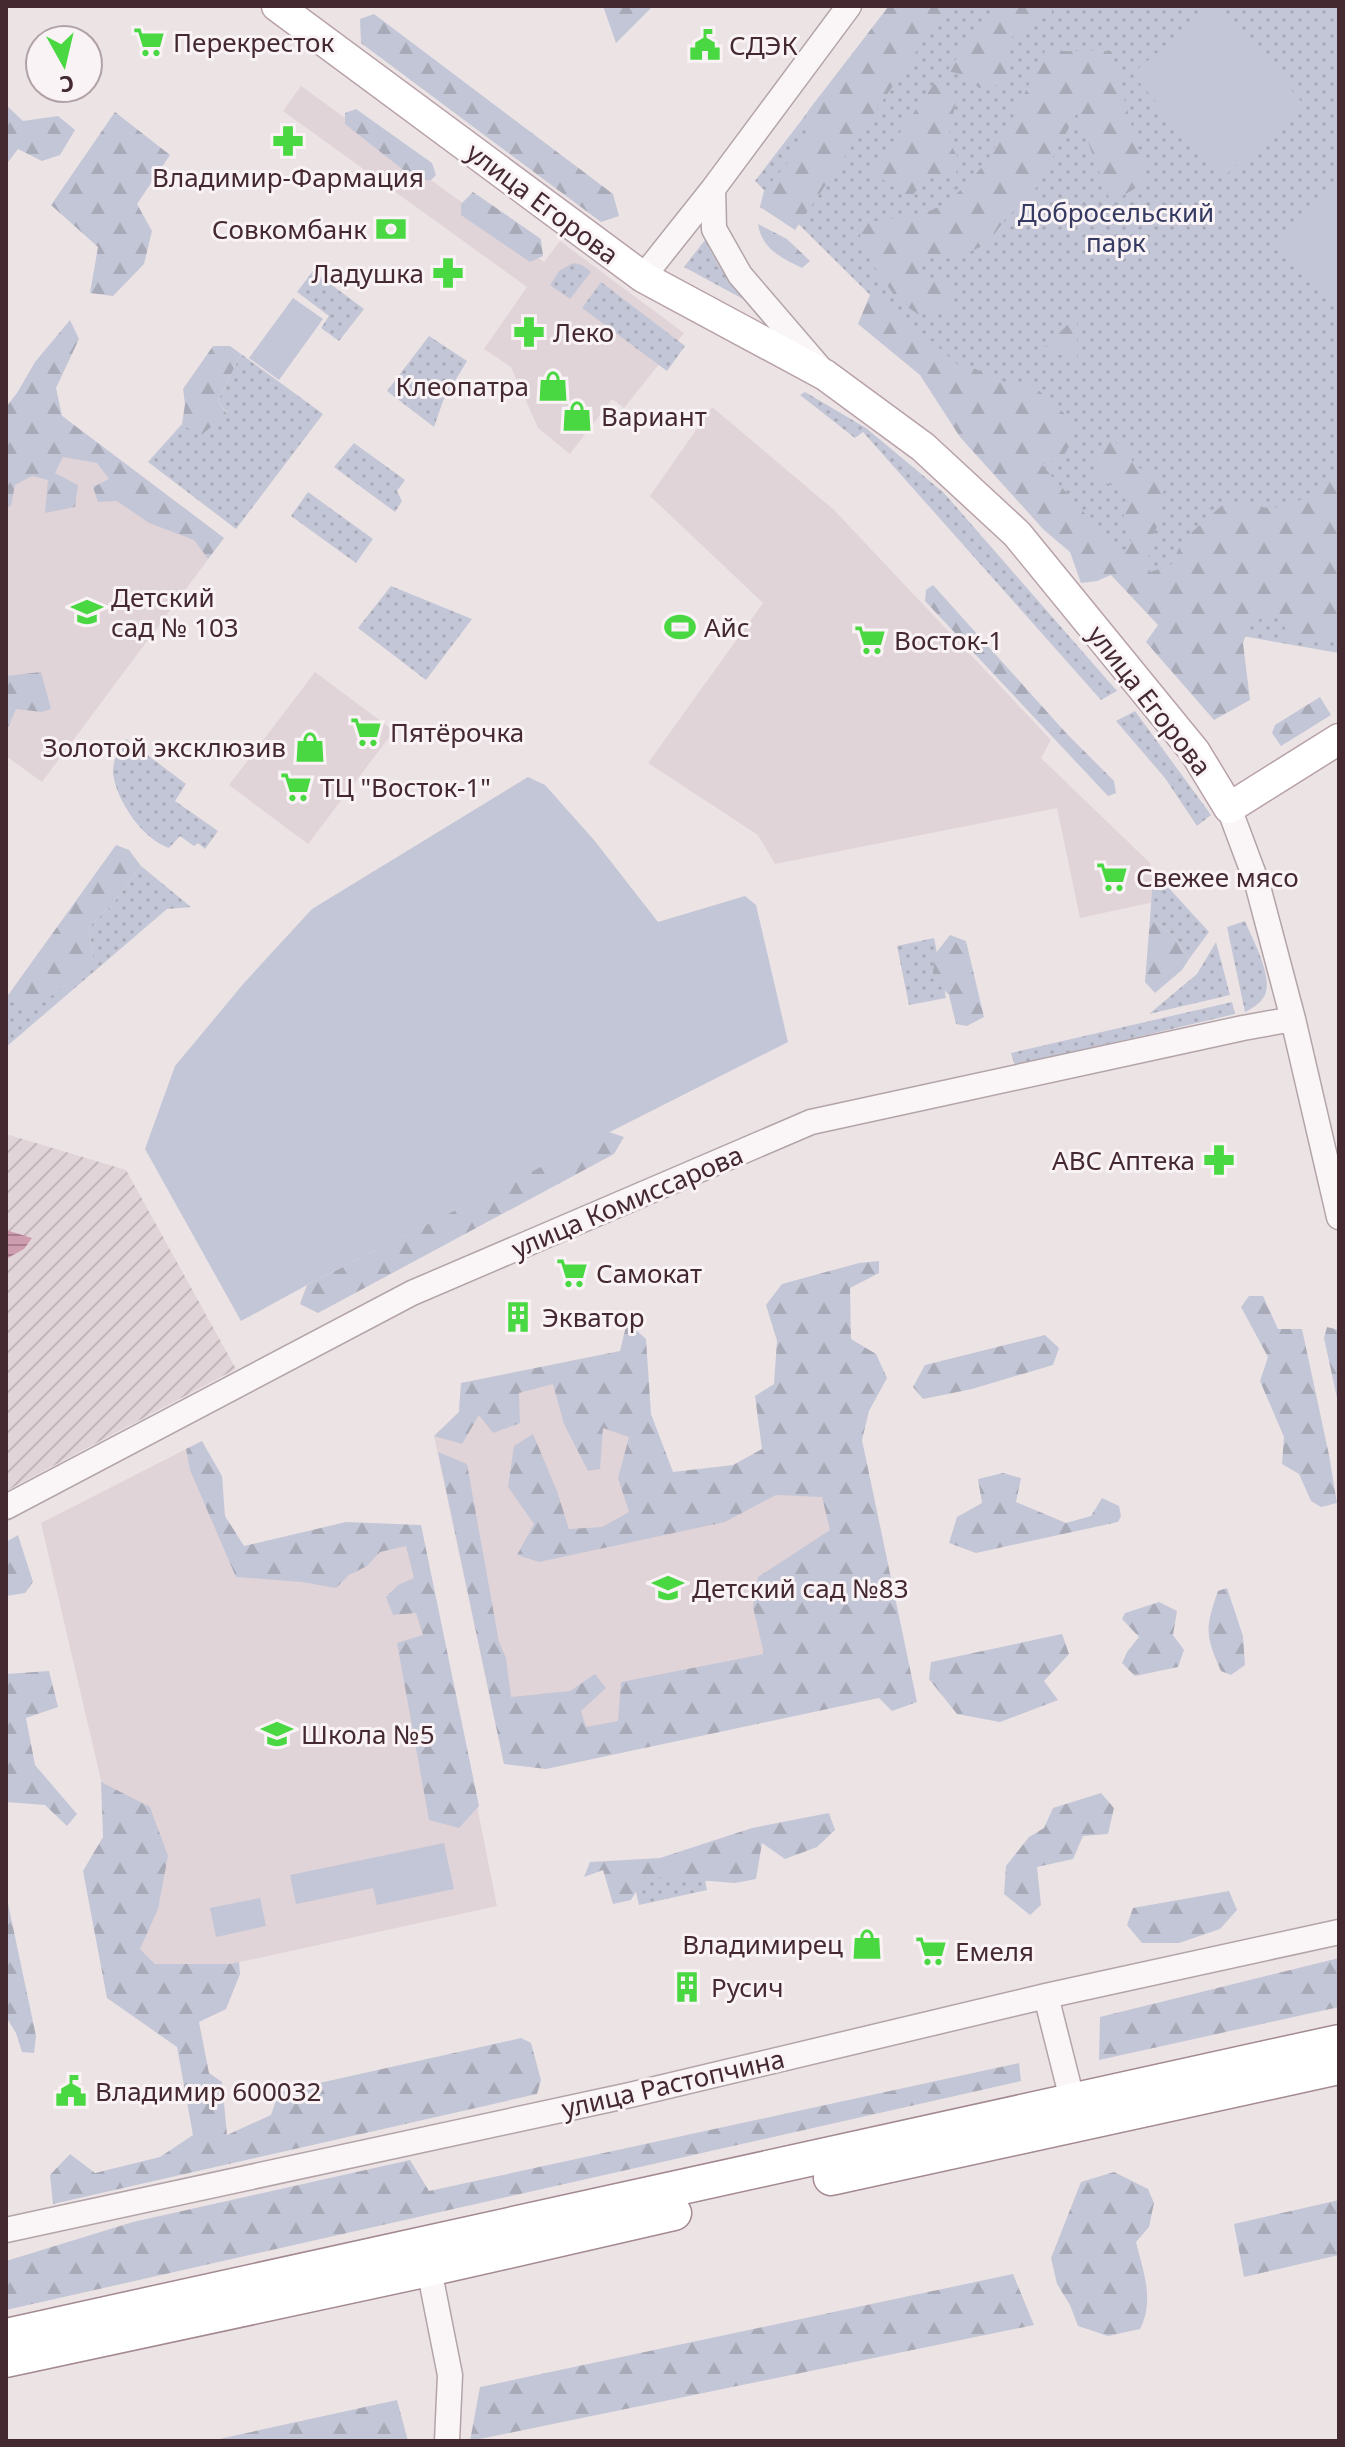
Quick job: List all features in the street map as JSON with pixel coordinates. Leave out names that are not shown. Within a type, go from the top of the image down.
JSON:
[{"type":"highway","points":[[6,2336],[1339,2042]]},
{"type":"highway","points":[[6,2360],[1339,2067]]},
{"type":"main road","name":"улица Егорова","points":[[277,6],[643,277],[825,375],[923,447],[1017,534],[1195,752],[1229,808]]},
{"type":"main road","points":[[1229,808],[1339,739]]},
{"type":"street","points":[[643,277],[713,189],[849,6]]},
{"type":"street","name":"улица Егорова","points":[[713,189],[714,229],[740,275],[825,375]]},
{"type":"street","name":"улица Егорова","points":[[1229,808],[1257,883],[1293,1019],[1339,1217]]},
{"type":"street","name":"улица Комиссарова","points":[[6,1507],[412,1293],[811,1122],[1293,1019]]},
{"type":"street","name":"улица Растопчина","points":[[6,2230],[630,2095],[1046,1996],[1339,1932]]},
{"type":"street","points":[[1046,1996],[1072,2099]]},
{"type":"street","points":[[429,2269],[450,2375],[447,2441]]},
{"type":"shaded area","points":[[301,86],[544,262],[560,241],[684,333],[624,408],[612,399],[570,454],[538,428],[511,367],[484,349],[527,287],[283,111]]},
{"type":"shaded area","name":"Детский сад № 103","points":[[36,396],[224,538],[42,782],[6,756],[6,437]]},
{"type":"shaded area","points":[[712,407],[833,509],[1051,740],[1041,758],[1150,863],[1159,901],[1080,918],[1057,808],[775,864],[758,835],[648,763],[763,603],[650,496]]},
{"type":"shaded area","name":"ТЦ \"Восток-1\"","points":[[315,672],[394,731],[308,844],[229,785]]},
{"type":"shaded area","points":[[6,1134],[126,1170],[236,1369],[6,1491]]},
{"type":"shaded area","points":[[6,1230],[32,1238],[24,1249],[6,1259]]},
{"type":"shaded area","name":"Детский сад №83","points":[[628,1350],[664,1496],[841,1460],[891,1678],[504,1764],[434,1436],[459,1412],[461,1383]]},
{"type":"shaded area","name":"Школа №5","points":[[202,1441],[240,1564],[421,1525],[497,1906],[148,1982],[41,1523]]},
{"type":"green space","points":[[603,6],[653,6],[616,43]]},
{"type":"green space","name":"Добросельский парк","points":[[889,6],[1339,6],[1339,653],[1185,626],[958,382],[755,181]]},
{"type":"green space","points":[[889,6],[947,6],[795,230],[760,207],[764,191],[810,136],[808,111]]},
{"type":"green space","points":[[996,6],[1051,6],[1052,13],[1009,39],[1004,84],[979,88],[966,75],[947,71]]},
{"type":"green space","points":[[1212,6],[1219,6],[1305,106],[1222,178],[1132,74]]},
{"type":"green space","points":[[374,14],[613,194],[619,216],[601,222],[361,43],[360,19]]},
{"type":"green space","points":[[1048,45],[1063,51],[1111,51],[1147,181],[1111,203],[1077,113],[1031,197],[1007,217],[987,244],[953,259],[937,256],[918,262],[926,276],[958,289],[949,311],[918,314],[898,301],[857,241],[869,222],[926,212],[942,205],[960,191],[991,154]]},
{"type":"green space","points":[[934,84],[956,101],[948,139],[958,158],[956,176],[929,176],[910,198],[872,172]]},
{"type":"green space","points":[[6,105],[23,121],[58,116],[75,130],[60,155],[42,161],[18,149],[6,165]]},
{"type":"green space","points":[[356,109],[432,163],[436,175],[431,180],[416,180],[345,124],[345,113]]},
{"type":"green space","points":[[115,112],[170,155],[137,204],[152,231],[144,264],[113,296],[90,293],[98,247],[51,205]]},
{"type":"green space","points":[[1339,179],[1339,311],[1273,247]]},
{"type":"green space","points":[[473,192],[541,239],[543,256],[530,262],[461,215],[461,204]]},
{"type":"green space","points":[[758,224],[787,239],[810,261],[802,268],[779,256],[763,240]]},
{"type":"green space","points":[[705,240],[721,269],[744,290],[743,299],[684,267]]},
{"type":"green space","points":[[573,263],[591,272],[570,299],[550,285],[559,271]]},
{"type":"green space","points":[[313,271],[364,309],[339,341],[321,328],[329,316],[297,292]]},
{"type":"green space","points":[[601,282],[685,346],[667,371],[582,308]]},
{"type":"green space","points":[[870,295],[884,298],[958,365],[976,369],[997,383],[1023,383],[1035,387],[1063,412],[1071,426],[1072,441],[1062,459],[1041,464],[1121,554],[1132,542],[1122,519],[1129,506],[1118,488],[1096,479],[1097,460],[1110,440],[1128,448],[1134,466],[1165,483],[1157,527],[1148,545],[1150,572],[1171,565],[1183,540],[1227,501],[1268,508],[1292,506],[1335,474],[1339,489],[1339,631],[1330,639],[1291,638],[1280,619],[1267,614],[1249,627],[1243,643],[1250,700],[1214,720],[1146,642],[1158,625],[1111,575],[1081,583],[1070,552],[1044,530],[960,437],[920,375],[858,324]]},
{"type":"green space","points":[[293,298],[323,319],[279,380],[249,358]]},
{"type":"green space","points":[[1077,316],[1077,365],[1045,346]]},
{"type":"green space","points":[[70,320],[79,339],[56,388],[62,416],[224,538],[208,559],[194,540],[149,523],[117,501],[98,502],[93,487],[109,479],[97,463],[63,457],[55,473],[78,485],[75,507],[45,513],[48,480],[32,476],[15,485],[11,506],[6,508],[6,407],[35,362]]},
{"type":"green space","points":[[429,336],[467,361],[443,401],[434,427],[387,391]]},
{"type":"green space","points":[[213,346],[230,346],[241,354],[218,401],[227,414],[200,436],[182,424],[185,404],[183,389]]},
{"type":"green space","points":[[241,354],[323,414],[236,529],[148,462],[182,424],[200,435],[227,413],[218,401]]},
{"type":"green space","points":[[805,392],[866,428],[944,493],[1117,691],[1101,700],[863,432],[855,438],[800,395]]},
{"type":"green space","points":[[354,443],[405,480],[397,491],[402,501],[395,512],[334,467]]},
{"type":"green space","points":[[308,492],[373,539],[356,563],[291,516]]},
{"type":"green space","points":[[933,585],[1066,733],[1114,781],[1116,793],[1108,796],[925,601],[926,590]]},
{"type":"green space","points":[[391,586],[472,619],[426,680],[358,628]]},
{"type":"green space","points":[[41,672],[51,709],[42,712],[16,709],[6,732],[6,676]]},
{"type":"green space","points":[[1320,697],[1331,715],[1281,746],[1272,733],[1275,725]]},
{"type":"green space","points":[[1135,711],[1211,815],[1197,826],[1165,778],[1116,721]]},
{"type":"green space","points":[[126,739],[186,784],[175,801],[218,831],[205,849],[198,843],[194,846],[180,836],[169,848],[150,837],[133,818],[115,785],[113,774],[116,755]]},
{"type":"green space","points":[[528,777],[545,785],[594,840],[658,922],[745,896],[756,905],[788,1042],[241,1321],[145,1149],[175,1066],[244,983],[312,909]]},
{"type":"green space","points":[[116,845],[129,850],[141,866],[112,905],[89,927],[93,957],[80,975],[31,1011],[6,998]]},
{"type":"green space","points":[[141,866],[191,907],[167,909],[6,1047],[6,998],[31,1010],[93,957],[89,927],[112,905]]},
{"type":"green space","points":[[1157,875],[1209,932],[1189,959],[1173,935],[1150,918],[1153,879]]},
{"type":"green space","points":[[1150,918],[1173,935],[1189,959],[1182,970],[1155,993],[1145,982]]},
{"type":"green space","points":[[1245,921],[1264,968],[1267,987],[1261,1000],[1245,1012],[1227,927]]},
{"type":"green space","points":[[950,935],[966,941],[984,1017],[967,1026],[956,1024],[949,995],[932,978],[936,953]]},
{"type":"green space","points":[[934,938],[946,998],[909,1005],[897,946]]},
{"type":"green space","points":[[1216,942],[1230,995],[1149,1014],[1197,974]]},
{"type":"green space","points":[[1232,1002],[1235,1014],[1015,1066],[1011,1053]]},
{"type":"green space","points":[[609,1132],[624,1137],[614,1154],[318,1313],[300,1304],[307,1285]]},
{"type":"green space","points":[[879,1261],[879,1273],[850,1288],[851,1339],[876,1354],[887,1378],[869,1411],[862,1440],[917,1702],[892,1711],[879,1698],[546,1769],[504,1764],[438,1452],[467,1464],[511,1697],[570,1691],[595,1674],[606,1688],[581,1711],[586,1727],[618,1721],[621,1682],[764,1654],[753,1607],[758,1577],[830,1530],[822,1497],[776,1495],[725,1522],[539,1562],[517,1555],[534,1524],[508,1487],[514,1446],[533,1434],[569,1529],[602,1527],[629,1512],[618,1478],[629,1437],[603,1428],[600,1469],[588,1471],[564,1424],[553,1384],[519,1393],[520,1423],[493,1433],[479,1415],[462,1444],[434,1436],[459,1412],[461,1383],[620,1351],[627,1322],[646,1339],[651,1414],[673,1472],[733,1465],[762,1449],[755,1396],[774,1384],[777,1341],[766,1305],[782,1284],[859,1263]]},
{"type":"green space","points":[[1249,1296],[1263,1296],[1278,1329],[1302,1329],[1337,1503],[1321,1507],[1311,1501],[1299,1474],[1282,1464],[1284,1437],[1260,1381],[1268,1357],[1241,1307]]},
{"type":"green space","points":[[1327,1327],[1339,1330],[1339,1407],[1324,1338]]},
{"type":"green space","points":[[1045,1335],[1059,1348],[1053,1365],[972,1389],[923,1399],[913,1387],[925,1365]]},
{"type":"green space","points":[[202,1441],[222,1476],[225,1516],[244,1546],[346,1522],[421,1525],[479,1806],[459,1828],[429,1820],[397,1643],[423,1635],[416,1613],[393,1615],[386,1597],[398,1585],[414,1578],[406,1546],[380,1552],[367,1566],[349,1575],[336,1588],[236,1577],[190,1470],[186,1449]]},
{"type":"green space","points":[[1003,1473],[1021,1478],[1016,1502],[1066,1523],[1091,1516],[1102,1498],[1119,1506],[1121,1516],[1118,1522],[976,1553],[949,1543],[957,1517],[982,1503],[978,1479]]},
{"type":"green space","points":[[18,1535],[33,1582],[25,1593],[6,1596],[6,1542]]},
{"type":"green space","points":[[1227,1588],[1243,1636],[1245,1665],[1231,1675],[1221,1671],[1209,1631],[1218,1591]]},
{"type":"green space","points":[[1159,1602],[1177,1611],[1173,1635],[1184,1650],[1178,1667],[1135,1676],[1122,1663],[1139,1637],[1122,1619],[1125,1613]]},
{"type":"green space","points":[[1062,1634],[1069,1654],[1044,1681],[1058,1700],[1000,1722],[957,1714],[929,1679],[931,1662]]},
{"type":"green space","points":[[49,1671],[58,1707],[26,1718],[35,1765],[77,1814],[67,1826],[45,1805],[6,1802],[6,1674]]},
{"type":"green space","points":[[101,1782],[150,1807],[168,1856],[158,1909],[140,1949],[155,1964],[239,1962],[240,1974],[226,2009],[199,2022],[209,2073],[222,2082],[227,2135],[271,2115],[279,2092],[521,2038],[531,2043],[541,2080],[537,2094],[53,2204],[50,2175],[70,2154],[95,2173],[160,2157],[193,2135],[177,2047],[107,1998],[83,1871],[103,1837]]},
{"type":"green space","points":[[1101,1793],[1114,1808],[1108,1834],[1083,1836],[1073,1859],[1037,1867],[1041,1905],[1030,1915],[1004,1894],[1006,1866],[1029,1837],[1044,1828],[1053,1808]]},
{"type":"green space","points":[[829,1813],[835,1830],[817,1847],[785,1859],[762,1843],[756,1879],[735,1883],[645,1876],[631,1900],[613,1904],[603,1870],[584,1877],[590,1862],[660,1858],[752,1828]]},
{"type":"green space","points":[[444,1843],[454,1889],[377,1905],[373,1888],[296,1904],[290,1875]]},
{"type":"green space","points":[[702,1864],[707,1890],[639,1905],[633,1879]]},
{"type":"green space","points":[[1229,1891],[1237,1910],[1220,1929],[1179,1943],[1142,1943],[1127,1925],[1133,1908]]},
{"type":"green space","points":[[6,1894],[36,2036],[34,2053],[22,2052],[16,2033],[6,2017]]},
{"type":"green space","points":[[260,1898],[266,1926],[216,1937],[210,1908]]},
{"type":"green space","points":[[1339,1958],[1339,2007],[1099,2060],[1100,2017]]},
{"type":"green space","points":[[1019,2063],[1021,2081],[6,2310],[6,2261],[133,2222],[410,2160],[429,2191]]},
{"type":"green space","points":[[1114,2172],[1148,2189],[1154,2203],[1149,2227],[1136,2242],[1146,2286],[1144,2318],[1140,2329],[1108,2336],[1078,2326],[1057,2284],[1051,2258],[1081,2182]]},
{"type":"green space","points":[[1339,2200],[1339,2255],[1244,2277],[1234,2224]]},
{"type":"green space","points":[[1013,2274],[1034,2325],[470,2441],[480,2387]]},
{"type":"green space","points":[[397,2400],[408,2441],[210,2441]]},
{"type":"place","name":"Перекресток","points":[[149,42]]},
{"type":"place","name":"СДЭК","points":[[705,45]]},
{"type":"place","name":"Владимир-Фармация","points":[[288,141]]},
{"type":"place","name":"Совкомбанк","points":[[391,229]]},
{"type":"place","name":"Ладушка","points":[[448,273]]},
{"type":"place","name":"Леко","points":[[529,332]]},
{"type":"place","name":"Клеопатра","points":[[553,386]]},
{"type":"place","name":"Вариант","points":[[577,416]]},
{"type":"place","name":"Детский сад № 103","points":[[87,612]]},
{"type":"place","name":"Айс","points":[[680,627]]},
{"type":"place","name":"Восток-1","points":[[870,640]]},
{"type":"place","name":"Пятёрочка","points":[[366,732]]},
{"type":"place","name":"Золотой эксклюзив","points":[[310,747]]},
{"type":"place","name":"ТЦ \"Восток-1\"","points":[[296,787]]},
{"type":"place","name":"Свежее мясо","points":[[1112,877]]},
{"type":"place","name":"ABC Аптека","points":[[1219,1160]]},
{"type":"place","name":"Самокат","points":[[572,1273]]},
{"type":"place","name":"Экватор","points":[[518,1317]]},
{"type":"place","name":"Детский сад №83","points":[[668,1588]]},
{"type":"place","name":"Школа №5","points":[[277,1734]]},
{"type":"place","name":"Владимирец","points":[[867,1944]]},
{"type":"place","name":"Емеля","points":[[931,1951]]},
{"type":"place","name":"Русич","points":[[687,1987]]},
{"type":"place","name":"Владимир 600032","points":[[71,2091]]}]
